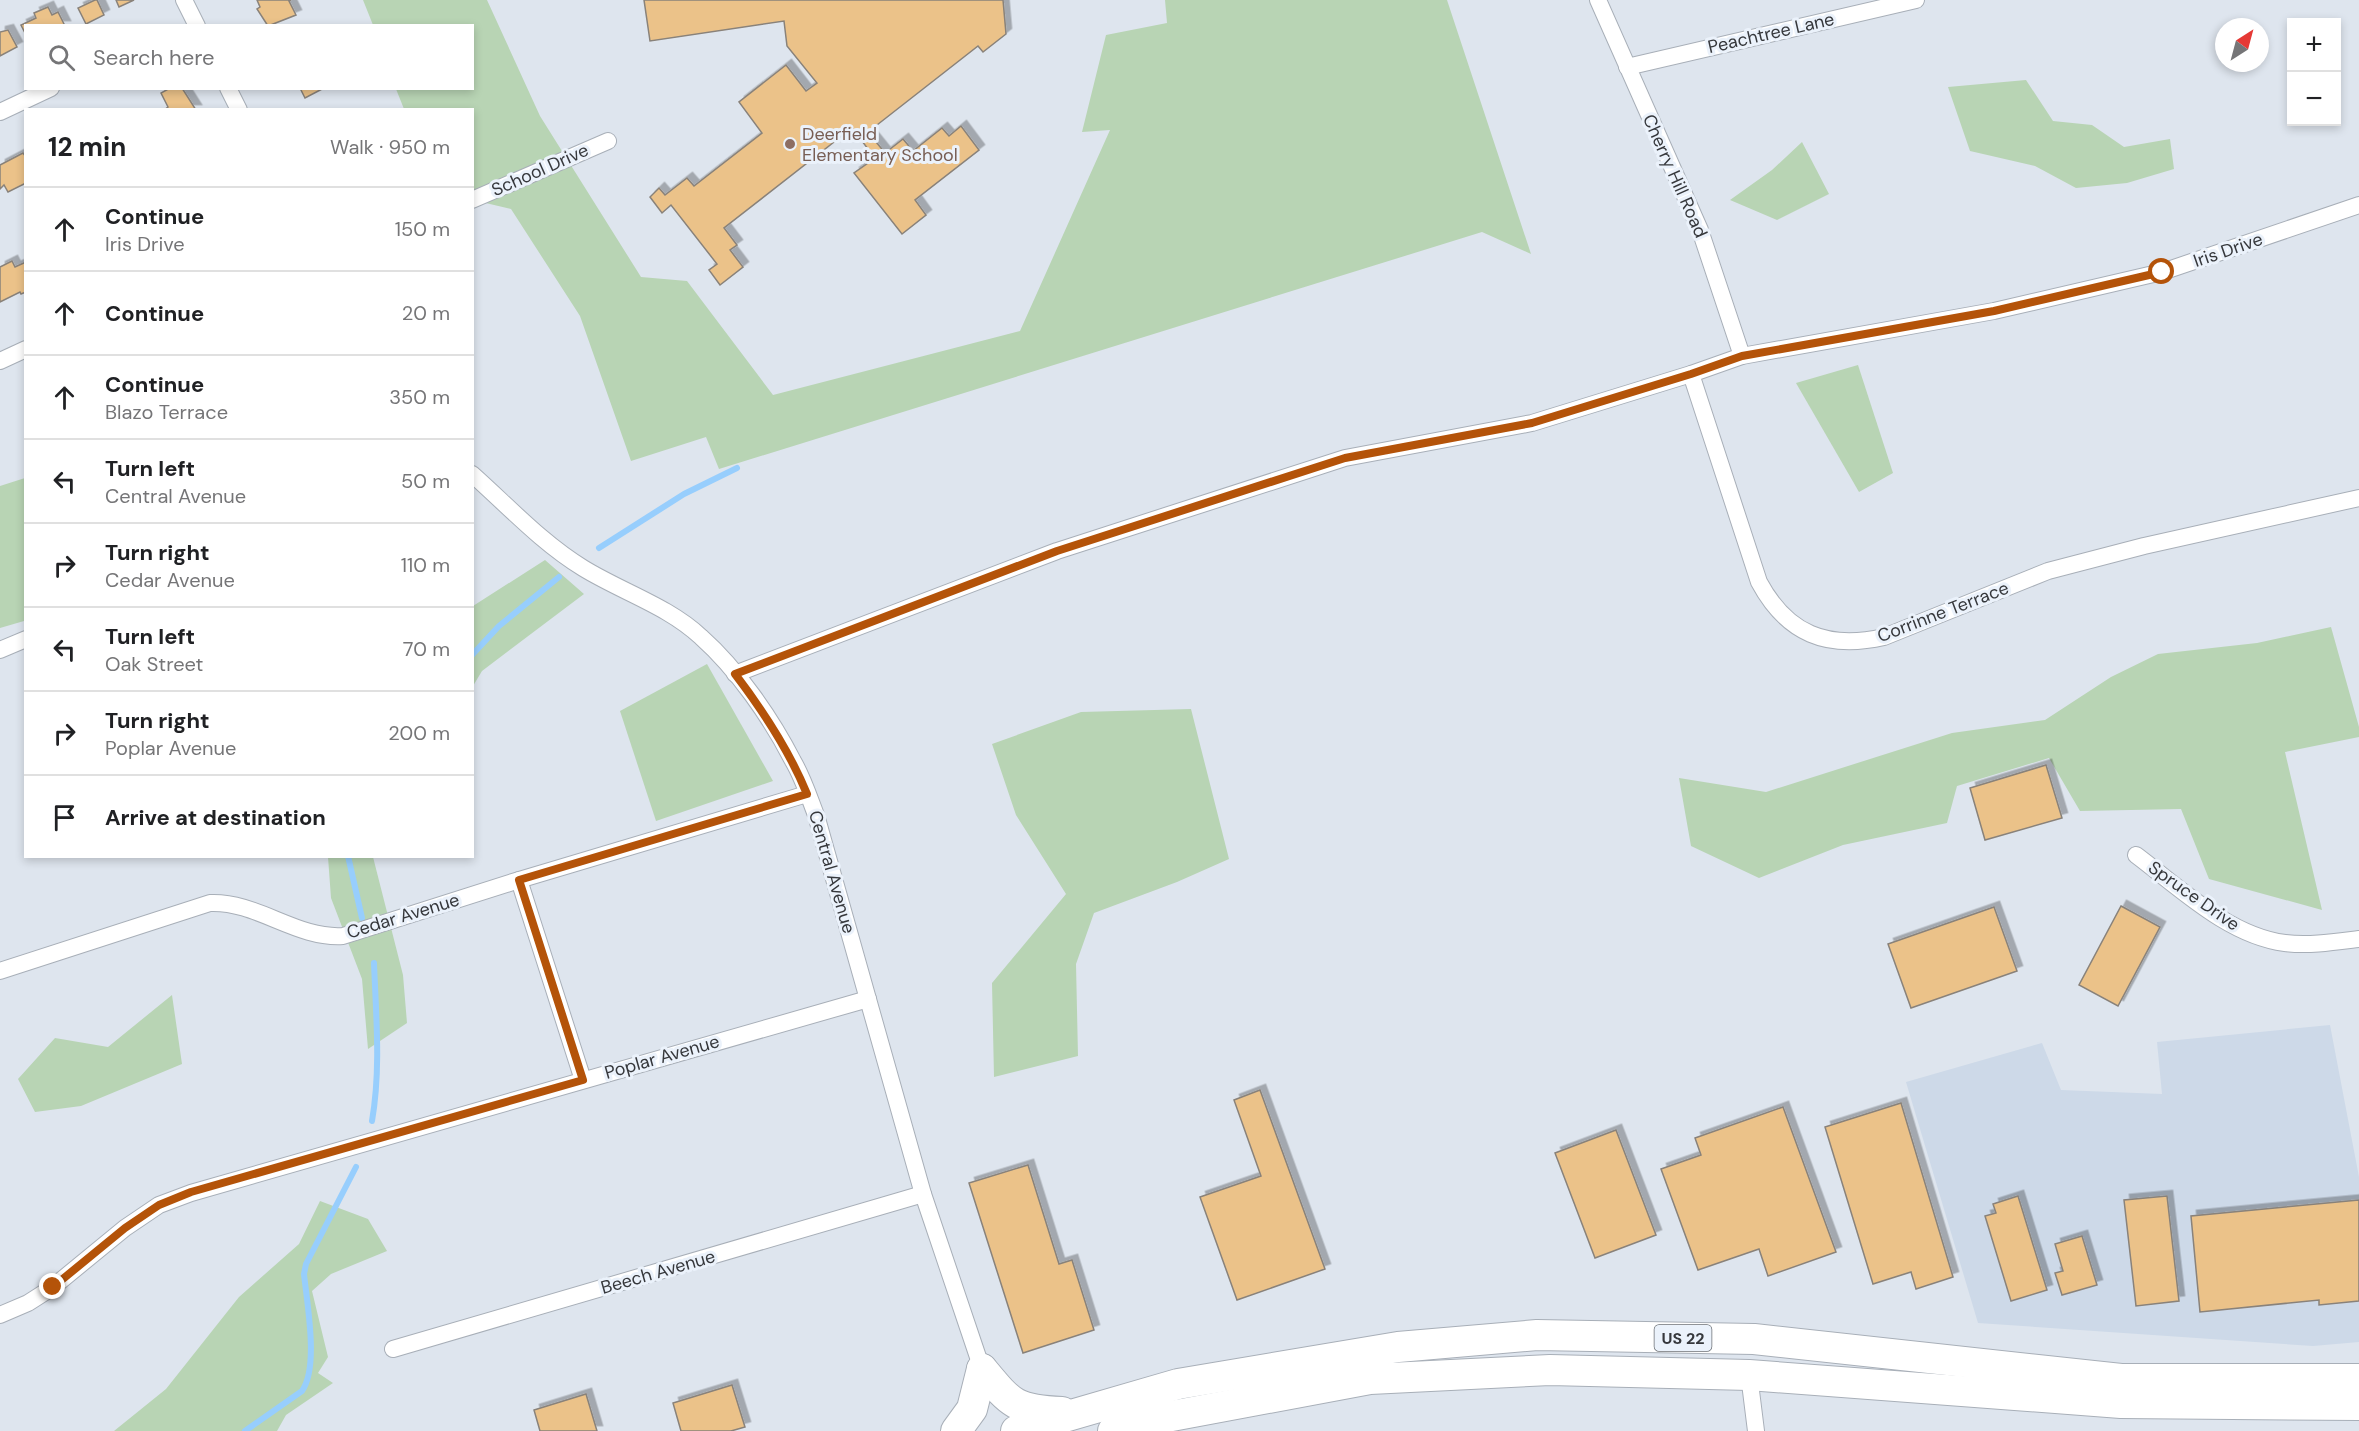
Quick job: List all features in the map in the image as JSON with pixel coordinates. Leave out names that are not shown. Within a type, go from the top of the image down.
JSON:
[{"type":"highway","name":"US 22","points":[[1016,1431],[1198,1380],[1398,1347],[1537,1335],[1754,1339],[2121,1379],[2359,1379]]},
{"type":"highway","points":[[982,1369],[1004,1395],[1024,1408],[1033,1411],[1077,1413]]},
{"type":"highway","points":[[956,1431],[972,1409],[982,1369]]},
{"type":"highway","name":"US 22","points":[[1113,1431],[1161,1418],[1370,1379],[1550,1370],[1749,1375],[2121,1403],[2359,1405]]},
{"type":"street","points":[[184,0],[193,24]]},
{"type":"street","name":"Cherry Hill Road","points":[[1598,0],[1700,230],[1742,356]]},
{"type":"street","name":"Peachtree Lane","points":[[1627,67],[1916,0]]},
{"type":"street","points":[[0,112],[47,90]]},
{"type":"street","points":[[229,90],[237,108]]},
{"type":"street","name":"School Drive","points":[[474,199],[609,141]]},
{"type":"street","name":"Iris Drive","points":[[735,674],[1057,551],[1345,458],[1532,423],[1742,356],[1994,311],[2162,272],[2359,205]]},
{"type":"street","points":[[0,361],[24,350]]},
{"type":"street","name":"Corrinne Terrace","points":[[1691,374],[1759,582],[1769,600],[1799,629],[1818,638],[1839,642],[1859,643],[1884,637],[2048,571],[2144,546],[2359,498]]},
{"type":"street","name":"Central Avenue","points":[[474,476],[549,543],[583,568],[672,615],[700,635],[735,674],[765,714],[794,762],[816,815],[923,1194],[982,1369]]},
{"type":"street","points":[[0,650],[24,640]]},
{"type":"street","name":"Cedar Avenue","points":[[0,971],[46,954],[210,903],[239,904],[313,933],[328,937],[343,936],[519,880],[807,794]]},
{"type":"street","name":"Spruce Drive","points":[[2136,855],[2227,923],[2254,937],[2286,944],[2359,939]]},
{"type":"street","points":[[519,880],[583,1080]]},
{"type":"street","name":"Poplar Avenue","points":[[0,1315],[28,1303],[53,1287],[125,1228],[159,1205],[191,1192],[868,999]]},
{"type":"street","name":"Beech Avenue","points":[[393,1350],[923,1194]]},
{"type":"street","points":[[1749,1375],[1756,1431]]},
{"type":"shaded area","points":[[2330,1025],[2359,1177],[2359,1342],[2313,1346],[1978,1323],[1906,1082],[2042,1043],[2061,1090],[2162,1094],[2157,1042]]},
{"type":"green space","points":[[363,0],[487,0],[540,116],[641,277],[687,281],[773,395],[1020,331],[1110,130],[1082,132],[1106,35],[1167,23],[1165,0],[1447,0],[1531,254],[1482,232],[719,469],[706,437],[631,461],[580,316],[511,209],[474,200],[474,108],[404,108],[396,90],[474,90],[474,24],[373,24]]},
{"type":"green space","points":[[2026,80],[2053,121],[2092,125],[2124,147],[2170,139],[2174,169],[2127,183],[2076,188],[2035,166],[1970,151],[1948,87]]},
{"type":"green space","points":[[1802,142],[1829,194],[1777,220],[1730,200],[1772,170]]},
{"type":"green space","points":[[1858,365],[1893,473],[1859,492],[1796,383]]},
{"type":"green space","points":[[24,478],[24,621],[0,628],[0,486]]},
{"type":"green space","points":[[545,560],[584,594],[482,671],[474,684],[474,605]]},
{"type":"green space","points":[[2331,627],[2359,727],[2359,737],[2285,752],[2322,910],[2209,879],[2181,809],[2080,811],[2049,758],[1957,786],[1947,823],[1843,845],[1759,878],[1691,846],[1679,778],[1766,792],[1952,733],[2045,720],[2111,677],[2158,654],[2257,643]]},
{"type":"green space","points":[[707,664],[773,781],[656,821],[620,711]]},
{"type":"green space","points":[[1191,709],[1229,859],[1177,882],[1094,913],[1076,964],[1078,1056],[994,1077],[992,983],[1066,894],[1016,815],[992,744],[1081,712]]},
{"type":"green space","points":[[328,858],[373,858],[403,975],[407,1023],[368,1049],[362,979],[331,898]]},
{"type":"green space","points":[[172,995],[182,1064],[81,1106],[35,1112],[18,1079],[55,1038],[108,1047]]},
{"type":"green space","points":[[320,1201],[368,1219],[387,1251],[331,1274],[312,1291],[328,1357],[318,1373],[333,1383],[286,1415],[277,1431],[114,1431],[166,1389],[239,1297],[299,1244]]},
{"type":"building","points":[[95,0],[104,15],[86,24],[78,8]]},
{"type":"building","points":[[116,0],[134,0],[119,7]]},
{"type":"building","points":[[257,0],[291,0],[289,1],[296,15],[273,24],[267,24],[257,9],[260,7]]},
{"type":"building","name":"Deerfield Elementary School","points":[[644,0],[1003,0],[1006,34],[983,52],[978,46],[868,132],[885,153],[903,139],[913,151],[942,128],[949,136],[961,126],[979,150],[915,200],[926,215],[902,234],[854,173],[875,158],[852,128],[724,228],[737,245],[730,250],[743,267],[720,285],[709,270],[717,264],[671,205],[662,213],[650,197],[659,188],[665,195],[687,178],[694,186],[762,133],[739,102],[786,65],[806,91],[817,83],[787,46],[784,21],[650,41]]},
{"type":"building","points":[[48,7],[52,15],[58,12],[64,24],[24,24],[24,31],[21,25],[36,18],[34,13]]},
{"type":"building","points":[[8,30],[17,47],[0,56],[0,32]]},
{"type":"building","points":[[166,90],[183,90],[195,108],[167,108],[161,93]]},
{"type":"building","points":[[301,90],[320,90],[305,98]]},
{"type":"building","points":[[23,153],[24,184],[8,192],[4,185],[0,189],[0,165]]},
{"type":"building","points":[[12,261],[15,267],[24,263],[24,293],[20,292],[0,302],[0,267]]},
{"type":"building","points":[[2046,765],[2062,818],[1985,840],[1970,788]]},
{"type":"building","points":[[2121,906],[2160,927],[2118,1006],[2079,985]]},
{"type":"building","points":[[1994,907],[2017,971],[1911,1008],[1888,944]]},
{"type":"building","points":[[1260,1090],[1325,1269],[1237,1300],[1200,1197],[1261,1176],[1234,1100]]},
{"type":"building","points":[[1901,1103],[1953,1277],[1916,1289],[1911,1272],[1873,1284],[1825,1127]]},
{"type":"building","points":[[1783,1107],[1836,1252],[1768,1276],[1759,1249],[1698,1270],[1661,1169],[1701,1155],[1695,1138]]},
{"type":"building","points":[[1616,1130],[1656,1235],[1595,1258],[1555,1153]]},
{"type":"building","points":[[1028,1165],[1059,1264],[1072,1260],[1094,1330],[1023,1353],[969,1183]]},
{"type":"building","points":[[2018,1196],[2047,1290],[2011,1301],[1985,1216],[1996,1213],[1993,1204]]},
{"type":"building","points":[[2167,1196],[2179,1301],[2136,1306],[2124,1200]]},
{"type":"building","points":[[2359,1200],[2359,1301],[2319,1305],[2319,1300],[2200,1312],[2191,1216]]},
{"type":"building","points":[[2082,1236],[2097,1285],[2062,1295],[2055,1273],[2063,1271],[2055,1244]]},
{"type":"building","points":[[732,1385],[745,1427],[731,1431],[681,1431],[673,1403]]},
{"type":"building","points":[[586,1394],[597,1431],[540,1431],[534,1410]]},
{"type":"waterway","points":[[599,548],[684,494],[737,468]]},
{"type":"waterway","points":[[474,653],[499,626],[559,577]]},
{"type":"waterway","points":[[348,858],[362,918]]},
{"type":"waterway","points":[[372,1121],[377,1062],[374,963]]},
{"type":"waterway","points":[[245,1431],[302,1391],[307,1380],[310,1367],[311,1335],[304,1274],[306,1264],[356,1167]]},
{"type":"place","name":"Deerfield Elementary School","points":[[790,144]]},
{"type":"route","points":[[53,1287],[125,1228],[159,1205],[191,1192],[583,1080],[519,880],[807,794],[794,762],[765,714],[735,674],[1057,551],[1345,458],[1532,423],[1742,356],[1994,311],[2162,272]]}]
